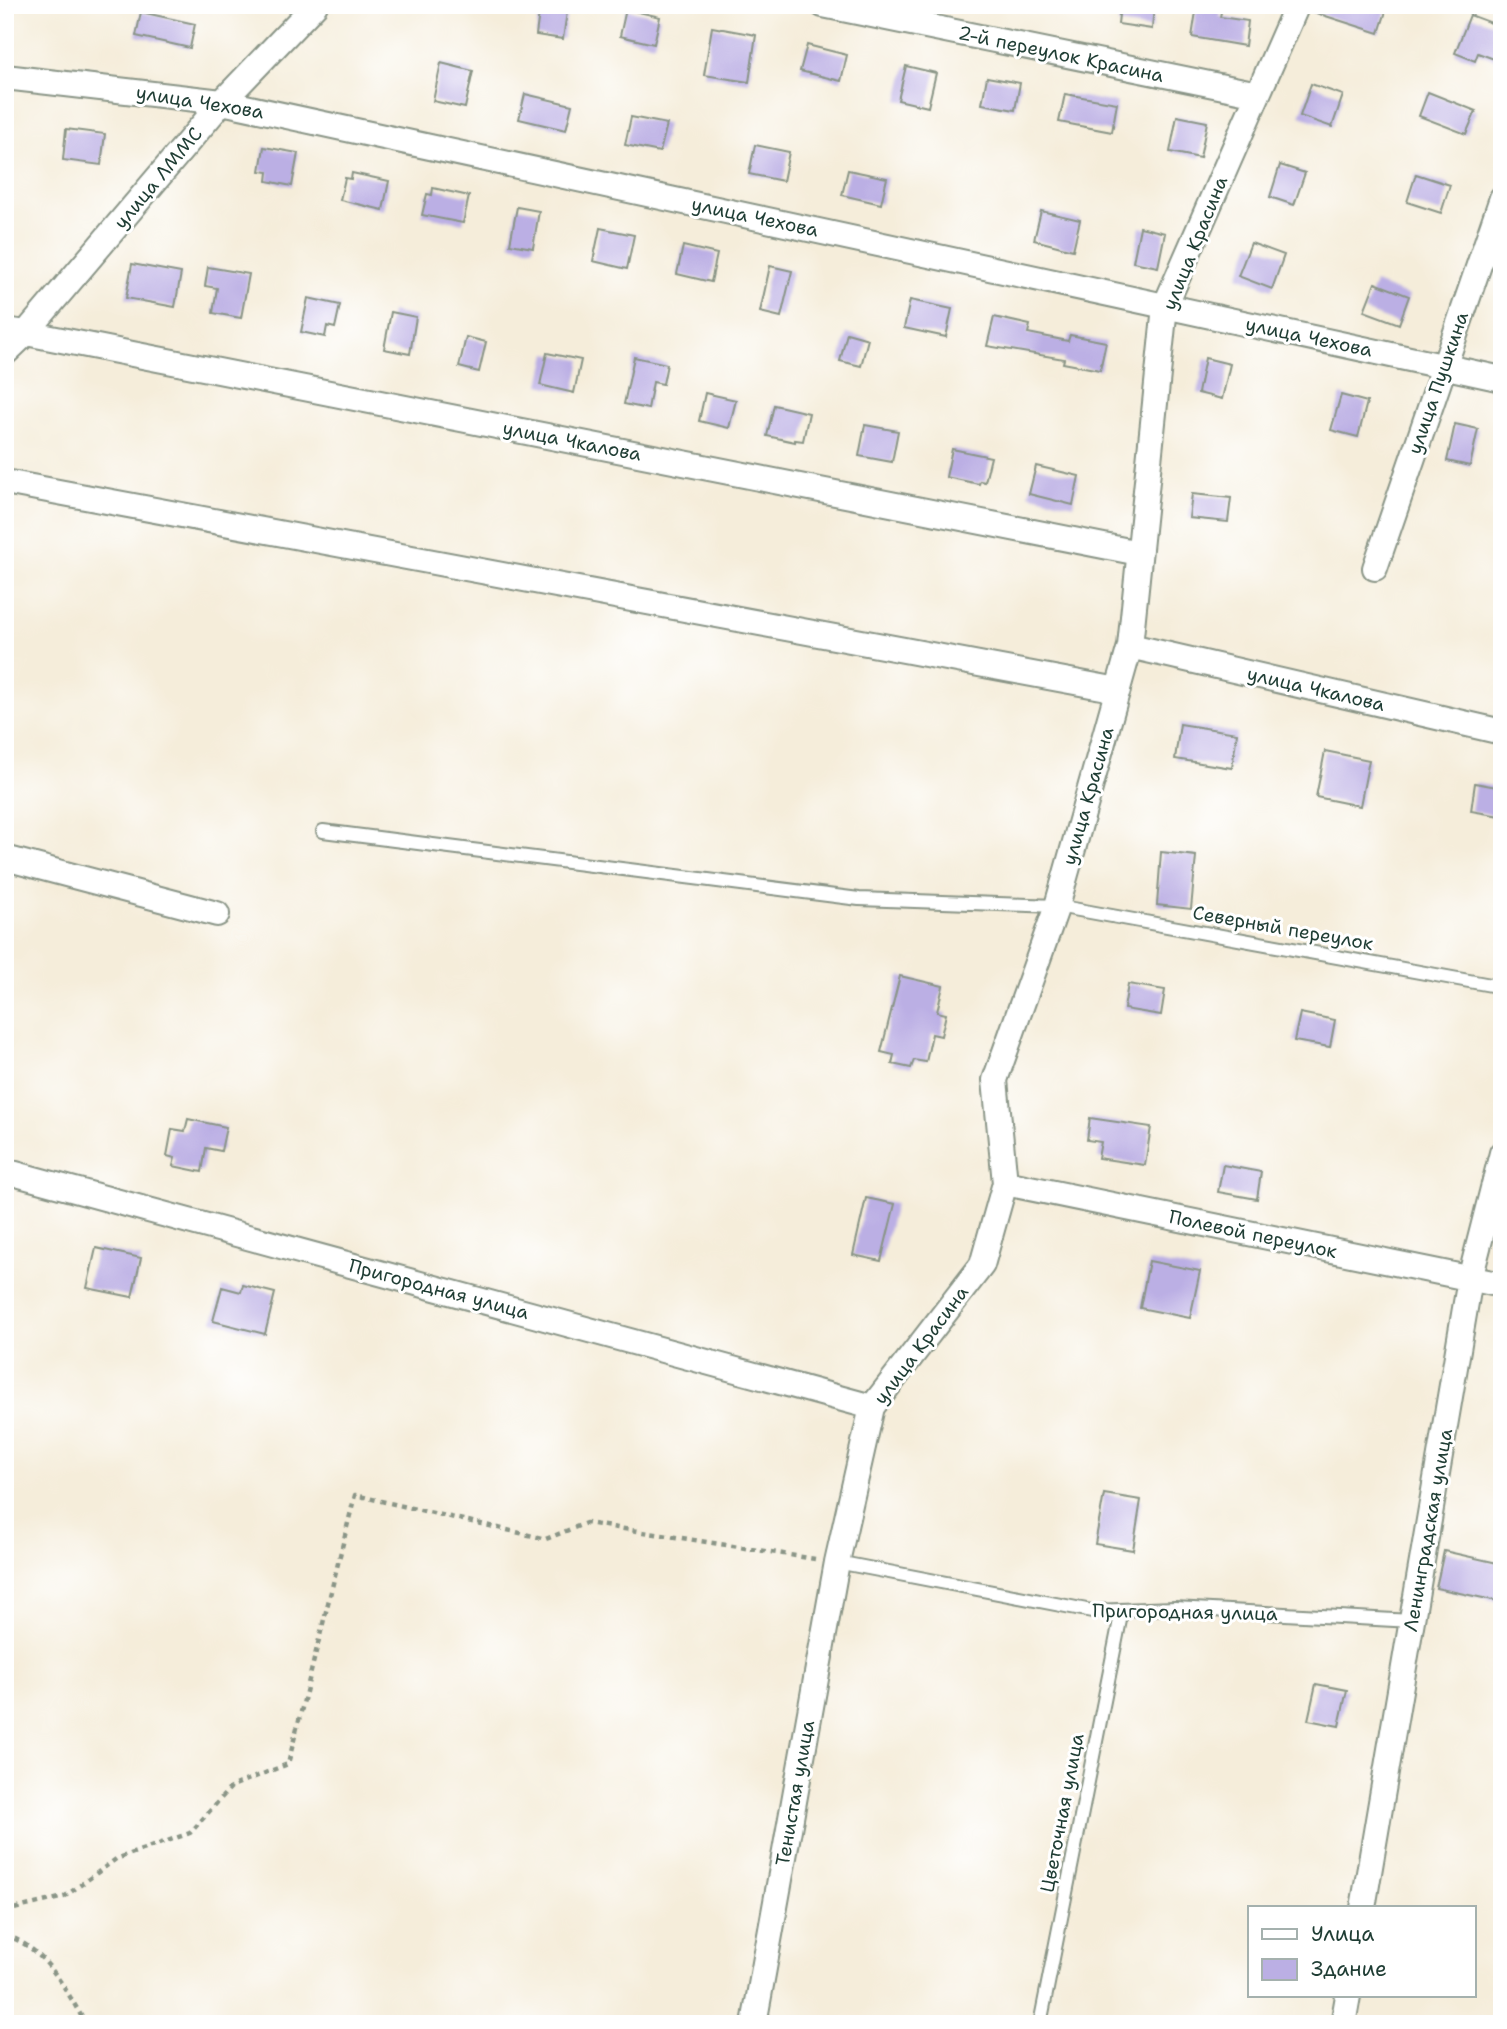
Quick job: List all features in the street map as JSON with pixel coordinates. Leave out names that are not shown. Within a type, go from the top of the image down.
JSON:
[{"type":"street","name":"улица ЛММС","points":[[5,353],[16,331],[222,102],[315,5]]},
{"type":"street","name":"2-й переулок Красина","points":[[823,5],[1258,94]]},
{"type":"street","name":"улица Красина","points":[[837,1562],[872,1407],[982,1265],[1005,1183],[995,1080],[1057,906],[1130,646],[1165,306],[1297,5]]},
{"type":"street","name":"улица Чехова","points":[[5,77],[222,102],[1502,379]]},
{"type":"street","name":"улица Пушкина","points":[[1375,568],[1502,198]]},
{"type":"street","name":"улица Чкалова","points":[[16,331],[1139,553]]},
{"type":"street","points":[[5,481],[1118,690]]},
{"type":"street","name":"улица Чкалова","points":[[1130,646],[1502,732]]},
{"type":"street","points":[[5,858],[217,914]]},
{"type":"street","name":"Ленинградская улица","points":[[1363,1906],[1471,1279],[1502,1153]]},
{"type":"street","name":"Пригородная улица","points":[[5,1171],[872,1407]]},
{"type":"street","name":"Полевой переулок","points":[[1005,1183],[1502,1285]]},
{"type":"street","name":"Тенистая улица","points":[[754,2024],[837,1562]]},
{"type":"street","points":[[1343,2024],[1348,1997]]},
{"type":"lane","name":"Северный переулок","points":[[323,831],[859,899],[1057,906],[1502,987]]},
{"type":"lane","name":"Пригородная улица","points":[[837,1562],[1092,1611],[1175,1608],[1412,1621]]},
{"type":"lane","name":"Цветочная улица","points":[[1040,2024],[1122,1610]]},
{"type":"path","points":[[5,1911],[64,1897],[116,1859],[190,1833],[232,1786],[288,1764],[355,1495],[546,1539],[586,1523],[837,1562]]},
{"type":"path","points":[[5,1935],[20,1940],[53,1968],[86,2024]]},
{"type":"building","points":[[540,5],[568,5],[563,39],[536,35]]},
{"type":"building","points":[[1120,5],[1154,5],[1152,29],[1118,24]]},
{"type":"building","points":[[1197,5],[1222,7],[1220,17],[1248,21],[1245,46],[1192,37]]},
{"type":"building","points":[[1312,5],[1388,5],[1379,33],[1310,11]]},
{"type":"building","points":[[626,9],[660,17],[654,44],[620,36]]},
{"type":"building","points":[[141,12],[195,24],[190,48],[136,36]]},
{"type":"building","points":[[1470,15],[1502,27],[1502,38],[1494,59],[1478,53],[1475,61],[1455,53]]},
{"type":"building","points":[[712,27],[756,35],[749,82],[704,75]]},
{"type":"building","points":[[807,45],[847,55],[841,81],[800,71]]},
{"type":"building","points":[[441,63],[473,71],[465,108],[433,101]]},
{"type":"building","points":[[906,66],[936,73],[928,107],[898,100]]},
{"type":"building","points":[[987,77],[1020,83],[1015,110],[982,104]]},
{"type":"building","points":[[1311,84],[1343,95],[1332,127],[1300,116]]},
{"type":"building","points":[[1428,92],[1476,111],[1466,134],[1419,116]]},
{"type":"building","points":[[525,94],[572,105],[566,130],[519,119]]},
{"type":"building","points":[[1065,94],[1117,103],[1112,132],[1059,122]]},
{"type":"building","points":[[1177,116],[1207,122],[1200,158],[1170,152]]},
{"type":"building","points":[[631,117],[667,124],[660,152],[625,145]]},
{"type":"building","points":[[66,129],[105,134],[101,165],[63,160]]},
{"type":"building","points":[[755,145],[789,152],[783,181],[749,174]]},
{"type":"building","points":[[264,147],[298,153],[292,186],[267,181],[268,172],[260,171]]},
{"type":"building","points":[[1280,165],[1305,173],[1294,205],[1270,197]]},
{"type":"building","points":[[848,170],[887,178],[881,204],[842,195]]},
{"type":"building","points":[[352,173],[389,181],[383,210],[340,200],[345,178],[351,179]]},
{"type":"building","points":[[1416,174],[1450,185],[1441,213],[1407,202]]},
{"type":"building","points":[[433,188],[469,196],[463,223],[422,215],[427,194],[432,195]]},
{"type":"building","points":[[517,207],[539,211],[533,248],[510,244]]},
{"type":"building","points":[[1041,211],[1080,220],[1073,250],[1034,240]]},
{"type":"building","points":[[1140,227],[1165,233],[1158,267],[1133,262]]},
{"type":"building","points":[[600,228],[634,235],[627,269],[593,261]]},
{"type":"building","points":[[1251,243],[1284,255],[1272,289],[1238,276]]},
{"type":"building","points":[[683,246],[717,254],[711,282],[677,274]]},
{"type":"building","points":[[132,264],[181,273],[175,307],[126,298]]},
{"type":"building","points":[[770,266],[792,271],[781,317],[760,312]]},
{"type":"building","points":[[208,267],[249,274],[241,318],[213,313],[217,288],[205,286]]},
{"type":"building","points":[[1375,283],[1409,296],[1399,324],[1364,311]]},
{"type":"building","points":[[308,298],[340,305],[335,328],[327,326],[325,337],[301,332]]},
{"type":"building","points":[[910,300],[952,309],[946,337],[904,328]]},
{"type":"building","points":[[391,312],[416,317],[410,354],[384,349]]},
{"type":"building","points":[[994,317],[1030,325],[1028,333],[1068,341],[1070,335],[1106,342],[1100,370],[1063,363],[1064,359],[987,346]]},
{"type":"building","points":[[847,333],[868,339],[861,366],[840,361]]},
{"type":"building","points":[[466,337],[486,342],[479,372],[459,367]]},
{"type":"building","points":[[547,353],[581,360],[574,393],[540,385]]},
{"type":"building","points":[[634,357],[667,364],[663,384],[653,382],[648,409],[624,404]]},
{"type":"building","points":[[1205,358],[1230,364],[1222,399],[1198,393]]},
{"type":"building","points":[[705,393],[736,400],[729,428],[699,421]]},
{"type":"building","points":[[1341,395],[1367,402],[1358,437],[1331,430]]},
{"type":"building","points":[[774,405],[809,413],[803,441],[767,436]]},
{"type":"building","points":[[1455,424],[1478,429],[1470,466],[1447,461]]},
{"type":"building","points":[[865,425],[898,431],[892,462],[859,456]]},
{"type":"building","points":[[952,449],[991,457],[985,482],[980,481],[979,484],[946,477]]},
{"type":"building","points":[[1036,466],[1079,476],[1073,505],[1029,494]]},
{"type":"building","points":[[1192,494],[1231,498],[1228,522],[1189,518]]},
{"type":"building","points":[[1180,724],[1237,733],[1232,768],[1175,759]]},
{"type":"building","points":[[1325,751],[1369,760],[1360,806],[1316,797]]},
{"type":"building","points":[[1475,783],[1502,788],[1500,816],[1471,811]]},
{"type":"building","points":[[1161,852],[1196,856],[1191,909],[1157,905]]},
{"type":"building","points":[[900,976],[943,986],[937,1012],[946,1014],[941,1036],[932,1034],[926,1062],[914,1060],[911,1068],[892,1064],[894,1055],[881,1052]]},
{"type":"building","points":[[1128,984],[1165,990],[1161,1015],[1124,1009]]},
{"type":"building","points":[[1300,1013],[1335,1020],[1330,1047],[1294,1041]]},
{"type":"building","points":[[1090,1118],[1151,1127],[1145,1165],[1098,1158],[1101,1142],[1087,1140]]},
{"type":"building","points":[[188,1119],[226,1127],[221,1151],[206,1148],[202,1172],[173,1166],[175,1158],[167,1156],[172,1129],[185,1131]]},
{"type":"building","points":[[1223,1165],[1261,1172],[1257,1199],[1218,1192]]},
{"type":"building","points":[[866,1198],[895,1204],[881,1261],[853,1255]]},
{"type":"building","points":[[96,1248],[141,1258],[132,1297],[87,1288]]},
{"type":"building","points":[[1149,1261],[1200,1271],[1190,1318],[1140,1308]]},
{"type":"building","points":[[243,1285],[275,1293],[265,1334],[213,1321],[222,1287],[241,1292]]},
{"type":"building","points":[[1104,1494],[1141,1500],[1133,1550],[1095,1544]]},
{"type":"building","points":[[1444,1551],[1502,1564],[1502,1602],[1436,1588]]},
{"type":"building","points":[[1316,1684],[1347,1690],[1339,1726],[1308,1720]]}]
